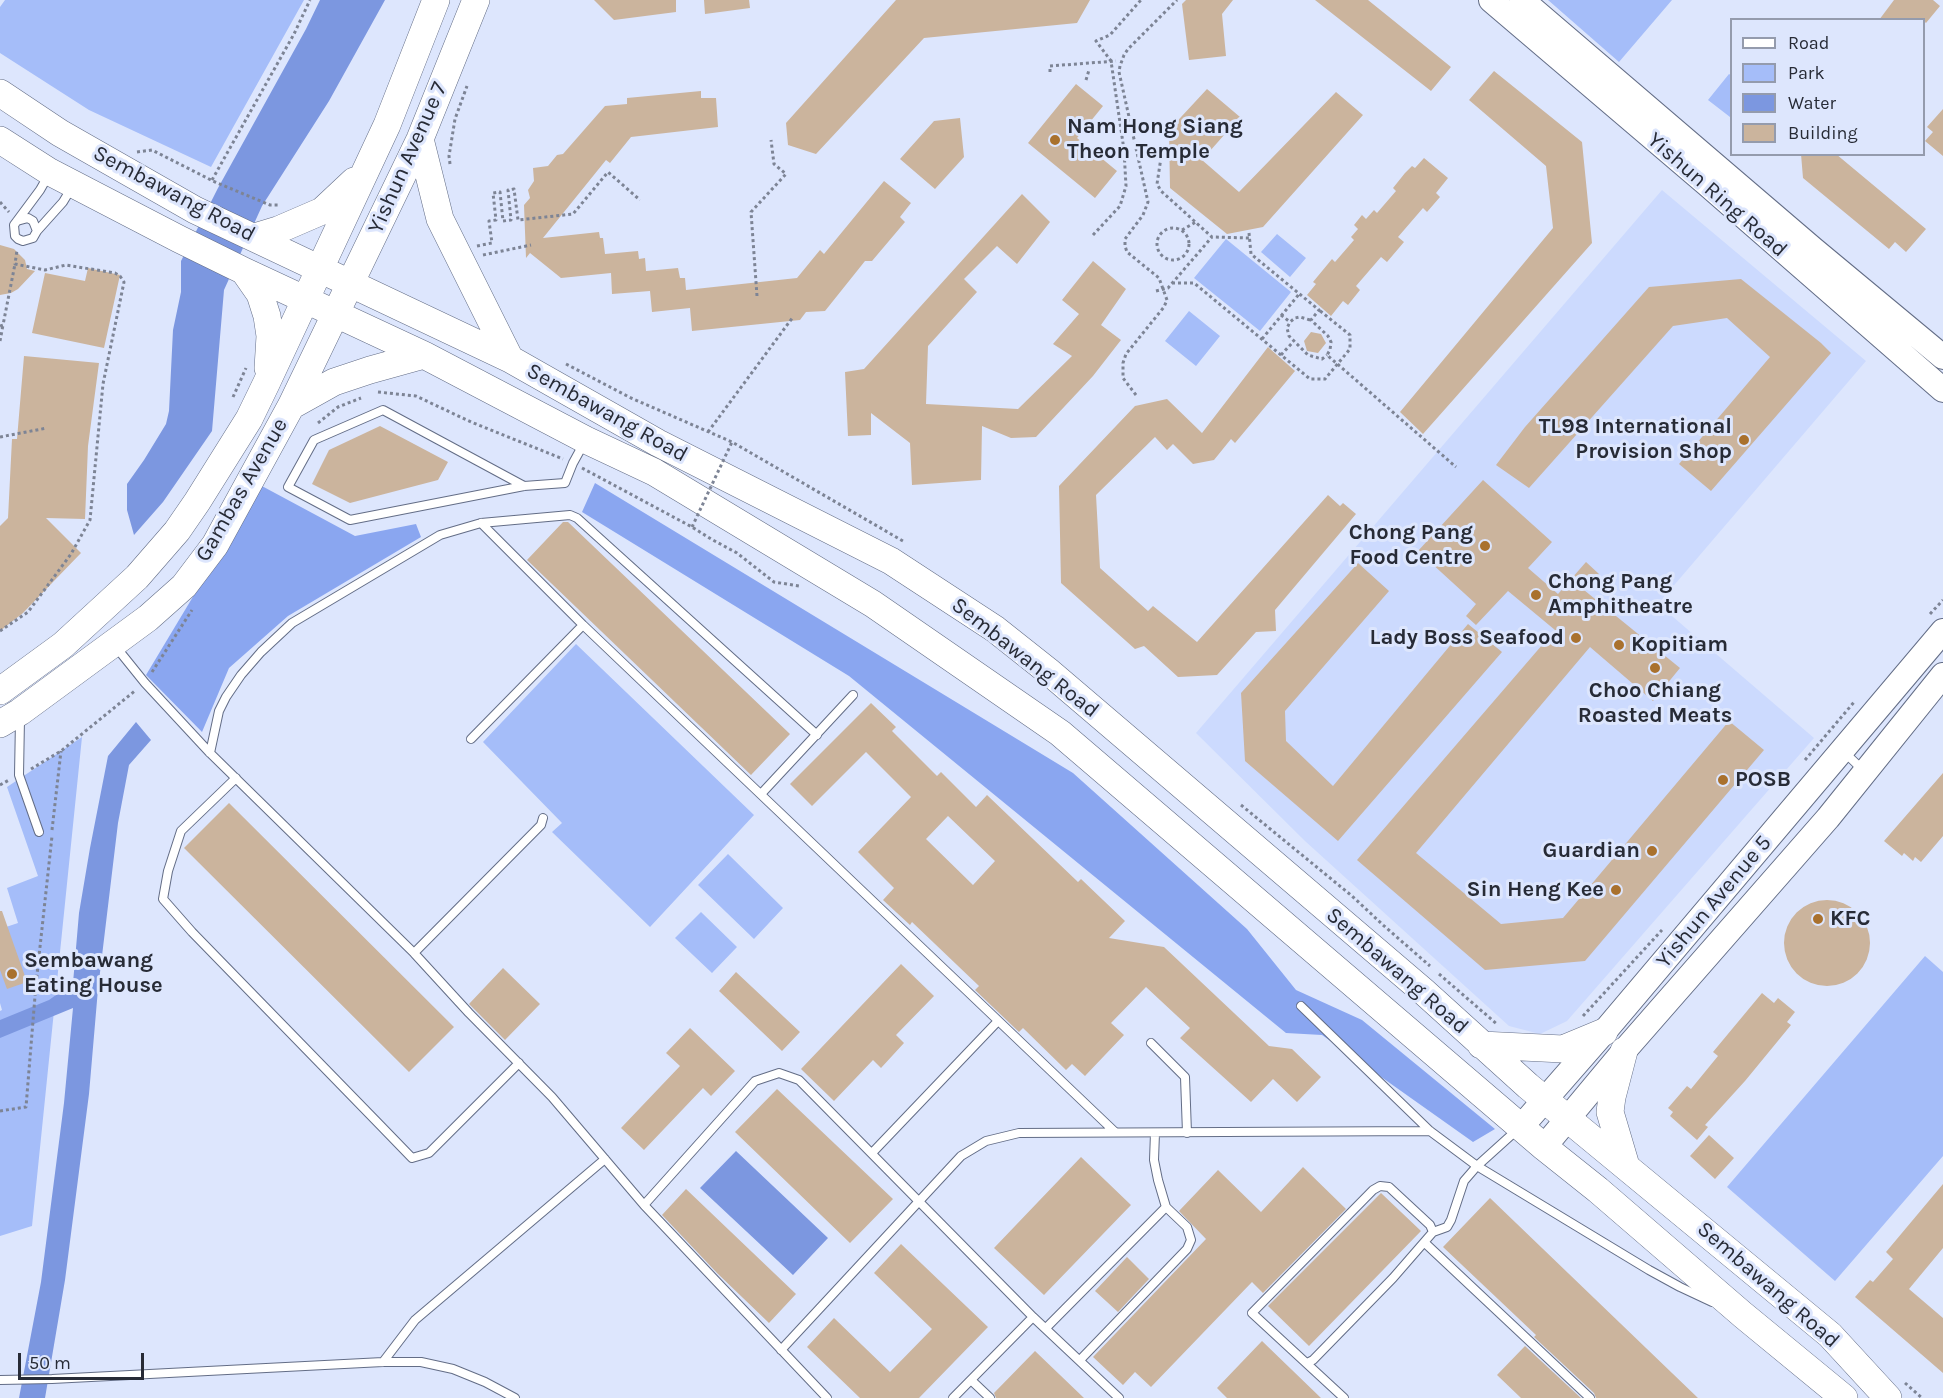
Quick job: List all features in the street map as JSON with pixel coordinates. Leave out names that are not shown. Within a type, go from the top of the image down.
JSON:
[{"type":"main road","name":"Yishun Avenue 7","points":[[320,268],[387,125],[436,0]]},
{"type":"main road","name":"Yishun Avenue 7","points":[[335,315],[420,139],[476,0]]},
{"type":"main road","name":"Yishun Ring Road","points":[[1491,0],[1707,184],[1932,361]]},
{"type":"main road","name":"Yishun Ring Road","points":[[1522,0],[1813,249],[1932,361],[1943,390]]},
{"type":"main road","name":"Sembawang Road","points":[[0,93],[60,133],[195,210],[510,360],[658,443],[891,561],[995,629],[1048,671],[1423,991],[1544,1100],[1830,1335],[1888,1398]]},
{"type":"main road","points":[[420,139],[440,219],[510,360]]},
{"type":"main road","name":"Sembawang Road","points":[[0,140],[50,172],[179,239],[335,315],[424,355],[586,440],[654,472],[873,604],[1060,733],[1544,1147],[1844,1398]]},
{"type":"main road","points":[[255,237],[322,211],[366,170]]},
{"type":"main road","name":"Gambas Avenue","points":[[0,691],[63,645],[137,577],[160,552],[197,502],[249,419],[256,375],[305,300],[320,268]]},
{"type":"main road","points":[[242,270],[260,294],[270,336],[256,375]]},
{"type":"main road","name":"Gambas Avenue","points":[[10,718],[114,644],[184,586],[215,545],[291,405],[335,315]]},
{"type":"main road","points":[[291,405],[334,382],[424,355]]},
{"type":"main road","name":"Yishun Avenue 5","points":[[1521,1127],[1943,631]]},
{"type":"main road","name":"Yishun Avenue 5","points":[[1544,1147],[1624,1051],[1828,818],[1943,675]]},
{"type":"main road","points":[[1481,1045],[1563,1049],[1604,1032]]},
{"type":"main road","points":[[1624,1051],[1610,1112],[1626,1166]]},
{"type":"lane","points":[[50,172],[17,221],[13,230],[18,239],[29,241],[33,238],[63,202],[74,184]]},
{"type":"lane","points":[[17,221],[28,218],[33,221],[37,231]]},
{"type":"lane","points":[[524,486],[383,410],[314,440],[288,487],[350,520],[524,486],[565,483],[586,440]]},
{"type":"lane","points":[[210,753],[219,711],[226,697],[261,652],[292,623],[440,535],[461,527],[482,523],[570,515],[577,518],[817,735]]},
{"type":"lane","points":[[482,523],[583,625],[1115,1132]]},
{"type":"lane","points":[[471,739],[583,625]]},
{"type":"lane","points":[[114,644],[145,683],[210,753],[414,953],[469,1013],[552,1097],[644,1204],[827,1398]]},
{"type":"lane","points":[[761,794],[853,696]]},
{"type":"lane","points":[[10,718],[19,775],[39,832]]},
{"type":"lane","points":[[1842,749],[1864,771]]},
{"type":"lane","points":[[236,778],[181,831],[168,872],[163,899],[192,932],[412,1158],[429,1153],[519,1063]]},
{"type":"lane","points":[[414,953],[541,825],[543,818]]},
{"type":"lane","points":[[1301,1006],[1430,1131],[1477,1166],[1680,1287],[1743,1315]]},
{"type":"lane","points":[[872,1153],[998,1021]]},
{"type":"lane","points":[[1151,1043],[1185,1077],[1187,1133]]},
{"type":"lane","points":[[644,1204],[755,1082],[779,1073],[800,1080],[1034,1317],[1119,1398]]},
{"type":"lane","name":"Yishun Avenue 5","points":[[1307,1363],[1313,1360],[1393,1278],[1433,1232],[1446,1227],[1451,1220],[1464,1181],[1477,1166],[1521,1127]]},
{"type":"lane","points":[[781,1350],[961,1156],[986,1141],[1019,1133],[1430,1131]]},
{"type":"lane","points":[[1080,1360],[1187,1250],[1191,1240],[1187,1227],[1166,1207],[1154,1160],[1155,1133]]},
{"type":"lane","points":[[383,1362],[415,1320],[605,1159]]},
{"type":"lane","points":[[1344,1398],[1252,1313],[1373,1190],[1380,1186],[1389,1187],[1430,1225],[1433,1232]]},
{"type":"lane","points":[[1046,1328],[1166,1207]]},
{"type":"lane","points":[[1425,1243],[1590,1398]]},
{"type":"lane","points":[[953,1398],[1034,1317]]},
{"type":"lane","points":[[0,1380],[421,1362],[453,1369],[515,1398]]},
{"type":"lane","points":[[971,1380],[990,1398]]},
{"type":"path","points":[[212,180],[294,34],[310,0]]},
{"type":"path","points":[[1093,235],[1120,206],[1126,186],[1124,150],[1111,61],[1096,41],[1110,35],[1141,0]]},
{"type":"path","points":[[1136,395],[1123,378],[1123,363],[1126,354],[1164,307],[1167,300],[1159,278],[1127,252],[1125,246],[1125,239],[1143,215],[1148,202],[1119,72],[1121,61],[1128,49],[1178,0]]},
{"type":"path","points":[[1050,72],[1050,66],[1116,61]]},
{"type":"path","points":[[1086,80],[1089,70]]},
{"type":"path","points":[[451,168],[449,156],[455,119],[469,80]]},
{"type":"path","points":[[757,296],[751,212],[786,174],[774,164],[771,140]]},
{"type":"path","points":[[131,153],[152,150],[212,180],[270,205],[288,204]]},
{"type":"path","points":[[1138,152],[1162,151],[1157,184],[1161,191],[1212,237],[1249,238]]},
{"type":"path","points":[[469,248],[492,243],[489,221],[496,220],[493,193],[500,192],[503,221],[511,220],[508,190],[514,189],[518,220],[573,214],[608,172],[640,200]]},
{"type":"path","points":[[1181,230],[1188,238],[1186,254],[1177,260],[1166,259],[1159,251],[1157,241],[1159,236],[1167,229],[1181,230],[1196,222]]},
{"type":"path","points":[[1172,283],[1194,283],[1310,379],[1324,379],[1350,350],[1350,335],[1251,254],[1249,233]]},
{"type":"path","points":[[1156,291],[1172,283],[1212,237]]},
{"type":"path","points":[[0,341],[18,239]]},
{"type":"path","points":[[496,252],[531,245]]},
{"type":"path","points":[[0,631],[28,612],[71,554],[90,520],[103,384],[124,282],[115,273],[66,264],[45,270],[15,264]]},
{"type":"path","points":[[1262,339],[1300,293]]},
{"type":"path","points":[[1311,320],[1319,310]]},
{"type":"path","points":[[1281,315],[1290,322]]},
{"type":"path","points":[[708,432],[793,316]]},
{"type":"path","points":[[1300,317],[1311,320],[1329,336],[1331,342],[1327,355],[1323,359],[1315,358],[1293,342],[1287,328],[1290,322],[1300,317]]},
{"type":"path","points":[[1281,355],[1293,342]]},
{"type":"path","points":[[1327,355],[1456,467]]},
{"type":"path","points":[[560,361],[631,398],[732,442],[903,541]]},
{"type":"path","points":[[229,407],[256,375]]},
{"type":"path","points":[[314,427],[338,407],[377,392],[416,396],[471,422],[573,463],[737,553],[774,582]]},
{"type":"path","points":[[0,437],[47,428]]},
{"type":"path","points":[[692,527],[732,442]]},
{"type":"path","points":[[0,785],[61,751],[145,683],[196,604]]},
{"type":"path","points":[[0,1111],[26,1107],[36,984],[61,751]]},
{"type":"path","points":[[1238,802],[1353,896],[1383,926],[1504,1030]]},
{"type":"path","points":[[1576,1024],[1661,930]]},
{"type":"shaded area","points":[[1662,190],[1866,361],[1658,604],[1814,738],[1567,1021],[1540,1034],[1509,1026],[1305,841],[1196,733]]},
{"type":"shaded area","points":[[595,483],[1073,773],[1247,929],[1296,990],[1362,1020],[1495,1129],[1473,1142],[1322,1035],[1286,1033],[849,676],[582,512]]},
{"type":"shaded area","points":[[260,485],[355,536],[416,524],[421,537],[288,616],[229,668],[202,732],[146,675]]},
{"type":"green space","points":[[5,0],[304,0],[211,167],[89,110],[0,53],[0,7]]},
{"type":"green space","points":[[1548,0],[1672,0],[1619,62]]},
{"type":"green space","points":[[1729,74],[1730,75],[1730,117],[1708,100]]},
{"type":"green space","points":[[1277,234],[1306,258],[1290,277],[1261,252]]},
{"type":"green space","points":[[1226,239],[1291,292],[1260,331],[1194,278]]},
{"type":"green space","points":[[1189,311],[1220,336],[1196,366],[1165,341]]},
{"type":"green space","points":[[576,644],[754,815],[650,927],[552,832],[562,823],[483,742]]},
{"type":"green space","points":[[82,737],[32,1226],[0,1236],[0,1011],[2,1010],[0,1003],[0,929],[18,923],[7,888],[38,876],[7,787]]},
{"type":"green space","points":[[728,854],[783,908],[754,939],[698,885]]},
{"type":"green space","points":[[701,912],[737,947],[712,973],[675,938]]},
{"type":"green space","points":[[1925,956],[1943,972],[1943,1156],[1835,1281],[1727,1187]]},
{"type":"water","points":[[320,0],[385,0],[329,101],[262,206],[224,290],[212,431],[163,502],[134,535],[127,510],[127,484],[166,424],[169,411],[173,330],[181,292],[181,261]]},
{"type":"water","points":[[136,722],[151,740],[129,765],[118,823],[98,989],[89,1094],[65,1280],[45,1398],[19,1398],[41,1282],[64,1103],[73,1008],[0,1038],[0,1020],[49,1000],[73,983],[79,913],[108,756]]},
{"type":"water","points":[[736,1151],[828,1238],[793,1275],[700,1188]]},
{"type":"building","points":[[594,0],[676,0],[676,12],[614,20]]},
{"type":"building","points":[[704,0],[749,0],[750,8],[705,14]]},
{"type":"building","points":[[896,0],[1090,0],[1077,23],[924,38],[816,154],[788,145],[786,123]]},
{"type":"building","points":[[1186,0],[1233,0],[1222,14],[1226,56],[1189,60],[1182,4]]},
{"type":"building","points":[[1315,0],[1368,0],[1451,67],[1431,91]]},
{"type":"building","points":[[1894,0],[1933,0],[1940,6],[1926,23],[1925,18],[1880,18]]},
{"type":"building","points":[[1494,71],[1582,142],[1592,243],[1423,434],[1400,412],[1553,228],[1546,166],[1469,100]]},
{"type":"building","name":"Nam Hong Siang Theon Temple","points":[[1076,84],[1103,106],[1077,138],[1117,171],[1095,198],[1028,143]]},
{"type":"building","points":[[1207,89],[1240,117],[1202,160],[1239,192],[1336,92],[1363,115],[1263,227],[1227,234],[1170,188],[1169,130]]},
{"type":"building","points":[[701,91],[701,98],[716,98],[718,127],[631,137],[610,163],[606,160],[543,238],[599,232],[600,238],[603,238],[605,254],[638,251],[639,259],[645,258],[646,271],[678,268],[680,278],[685,278],[686,290],[797,278],[820,250],[824,254],[884,181],[911,203],[900,217],[905,222],[872,261],[865,261],[825,311],[806,312],[800,320],[692,331],[690,308],[652,312],[650,291],[612,294],[611,273],[561,278],[530,253],[526,258],[524,205],[530,198],[528,190],[534,181],[533,168],[548,166],[557,155],[563,154],[605,106],[627,104],[627,98]]},
{"type":"building","points":[[1943,109],[1943,156],[1925,141],[1933,132],[1927,127]]},
{"type":"building","points":[[960,118],[964,157],[935,189],[900,159],[934,121]]},
{"type":"building","points":[[1801,156],[1838,156],[1926,229],[1906,252],[1895,242],[1889,249],[1803,178]]},
{"type":"building","points":[[1424,158],[1448,178],[1436,193],[1440,197],[1427,212],[1423,208],[1398,237],[1404,242],[1387,262],[1381,257],[1356,286],[1360,290],[1348,305],[1343,301],[1331,316],[1307,295],[1316,284],[1313,282],[1332,259],[1335,262],[1354,240],[1351,237],[1358,229],[1354,225],[1362,215],[1366,219],[1374,210],[1377,213],[1396,191],[1393,188],[1405,173],[1412,166],[1415,168]]},
{"type":"building","points":[[1022,194],[1050,222],[1017,264],[997,246],[964,279],[977,292],[928,346],[926,404],[1018,409],[1072,356],[1053,344],[1079,314],[1062,300],[1093,261],[1126,289],[1101,325],[1121,340],[1093,376],[1036,437],[1011,438],[982,426],[981,480],[912,485],[910,443],[871,413],[871,435],[848,436],[845,372],[864,369]]},
{"type":"building","points":[[0,245],[14,249],[25,260],[27,269],[35,271],[18,289],[0,295]]},
{"type":"building","points":[[88,268],[120,275],[104,348],[32,333],[45,273],[85,281]]},
{"type":"building","points":[[1741,279],[1831,353],[1711,491],[1679,464],[1770,357],[1727,318],[1673,326],[1529,488],[1496,465],[1525,427],[1649,287]]},
{"type":"building","points":[[1311,332],[1321,334],[1326,343],[1318,353],[1307,351],[1304,341]]},
{"type":"building","points":[[1268,347],[1295,371],[1235,443],[1231,439],[1214,460],[1193,464],[1173,444],[1167,450],[1155,437],[1096,495],[1100,568],[1148,611],[1153,606],[1197,642],[1328,495],[1340,506],[1343,503],[1356,514],[1275,610],[1276,631],[1256,632],[1217,675],[1178,677],[1144,646],[1135,649],[1061,583],[1059,486],[1135,406],[1167,399],[1202,433]]},
{"type":"building","points":[[24,356],[99,363],[88,446],[85,519],[46,518],[81,553],[23,613],[0,631],[0,526],[8,518],[12,439],[17,439]]},
{"type":"building","points":[[380,426],[448,462],[438,480],[350,503],[312,484],[329,450]]},
{"type":"building","points":[[1483,480],[1552,542],[1528,568],[1558,594],[1586,562],[1599,574],[1584,590],[1680,668],[1653,701],[1590,647],[1416,853],[1501,924],[1563,918],[1729,721],[1764,750],[1585,961],[1485,970],[1357,860],[1555,630],[1508,591],[1476,625],[1466,616],[1476,604],[1418,551]]},
{"type":"building","points":[[563,522],[568,522],[790,734],[751,775],[527,560]]},
{"type":"building","points":[[1358,563],[1389,591],[1285,711],[1286,741],[1333,786],[1468,624],[1502,652],[1338,841],[1245,761],[1241,693]]},
{"type":"building","points":[[871,703],[896,727],[892,731],[937,776],[941,772],[976,807],[987,795],[1078,882],[1081,879],[1125,921],[1109,938],[1164,947],[1269,1046],[1292,1049],[1321,1077],[1297,1102],[1273,1079],[1251,1102],[1180,1038],[1190,1028],[1146,987],[1111,1023],[1124,1035],[1085,1076],[1072,1064],[1066,1070],[1023,1028],[1019,1032],[975,990],[979,986],[912,922],[910,925],[883,900],[894,888],[858,852],[911,797],[866,752],[812,806],[790,784]],"holes":[[[948,816],[995,861],[973,885],[926,839]]]},
{"type":"building","points":[[1943,773],[1943,836],[1921,862],[1915,857],[1913,861],[1904,853],[1902,856],[1884,841]]},
{"type":"building","points":[[229,803],[454,1027],[409,1072],[184,848]]},
{"type":"building","points":[[1819,900],[1835,900],[1858,912],[1867,926],[1870,943],[1867,960],[1858,974],[1835,986],[1819,986],[1803,979],[1791,967],[1784,951],[1784,935],[1791,919],[1803,907]]},
{"type":"building","points":[[0,911],[2,911],[27,982],[7,989],[0,970]]},
{"type":"building","points":[[901,964],[934,996],[896,1035],[904,1043],[881,1068],[873,1060],[834,1101],[801,1069]]},
{"type":"building","points":[[503,968],[540,1004],[505,1040],[469,1004]]},
{"type":"building","points":[[736,972],[800,1032],[782,1051],[719,991]]},
{"type":"building","points":[[1762,993],[1774,1003],[1778,998],[1795,1012],[1787,1022],[1791,1025],[1705,1125],[1708,1127],[1697,1140],[1670,1116],[1673,1112],[1668,1108],[1687,1086],[1691,1089],[1718,1056],[1713,1052]]},
{"type":"building","points":[[690,1028],[735,1071],[711,1096],[703,1088],[644,1150],[621,1128],[680,1066],[666,1053]]},
{"type":"building","points":[[777,1089],[893,1199],[850,1243],[735,1132]]},
{"type":"building","points":[[1709,1135],[1734,1158],[1715,1179],[1690,1156]]},
{"type":"building","points":[[1081,1157],[1131,1205],[1044,1295],[994,1248]]},
{"type":"building","points":[[1303,1167],[1346,1209],[1263,1293],[1252,1282],[1151,1387],[1135,1372],[1123,1385],[1093,1357],[1206,1239],[1179,1211],[1218,1170],[1261,1212]]},
{"type":"building","points":[[1943,1184],[1943,1248],[1909,1289],[1943,1318],[1943,1373],[1855,1297],[1870,1280],[1873,1282],[1893,1259],[1886,1252]]},
{"type":"building","points":[[686,1189],[796,1294],[769,1323],[662,1215]]},
{"type":"building","points":[[1381,1193],[1421,1231],[1309,1346],[1268,1306]]},
{"type":"building","points":[[1490,1198],[1698,1398],[1596,1398],[1594,1393],[1534,1337],[1536,1335],[1443,1247]]},
{"type":"building","points":[[901,1244],[988,1327],[919,1398],[860,1398],[807,1347],[834,1318],[890,1372],[932,1329],[874,1273]]},
{"type":"building","points":[[1127,1257],[1149,1279],[1118,1312],[1095,1291]]},
{"type":"building","points":[[1262,1341],[1321,1398],[1227,1398],[1217,1388]]},
{"type":"building","points":[[1525,1346],[1581,1398],[1521,1398],[1497,1375]]},
{"type":"building","points":[[1035,1351],[1084,1398],[996,1398],[994,1393]]},
{"type":"place","name":"Nam Hong Siang Theon Temple","points":[[1055,140]]},
{"type":"place","name":"TL98 International Provision Shop","points":[[1744,440]]},
{"type":"place","name":"Chong Pang Food Centre","points":[[1485,546]]},
{"type":"place","name":"Chong Pang Amphitheatre","points":[[1536,595]]},
{"type":"place","name":"Lady Boss Seafood","points":[[1576,638]]},
{"type":"place","name":"Kopitiam","points":[[1619,645]]},
{"type":"place","name":"Choo Chiang Roasted Meats","points":[[1655,668]]},
{"type":"place","name":"POSB","points":[[1723,780]]},
{"type":"place","name":"Guardian","points":[[1652,851]]},
{"type":"place","name":"Sin Heng Kee","points":[[1616,890]]},
{"type":"place","name":"KFC","points":[[1818,919]]},
{"type":"place","name":"Sembawang Eating House","points":[[12,974]]}]
